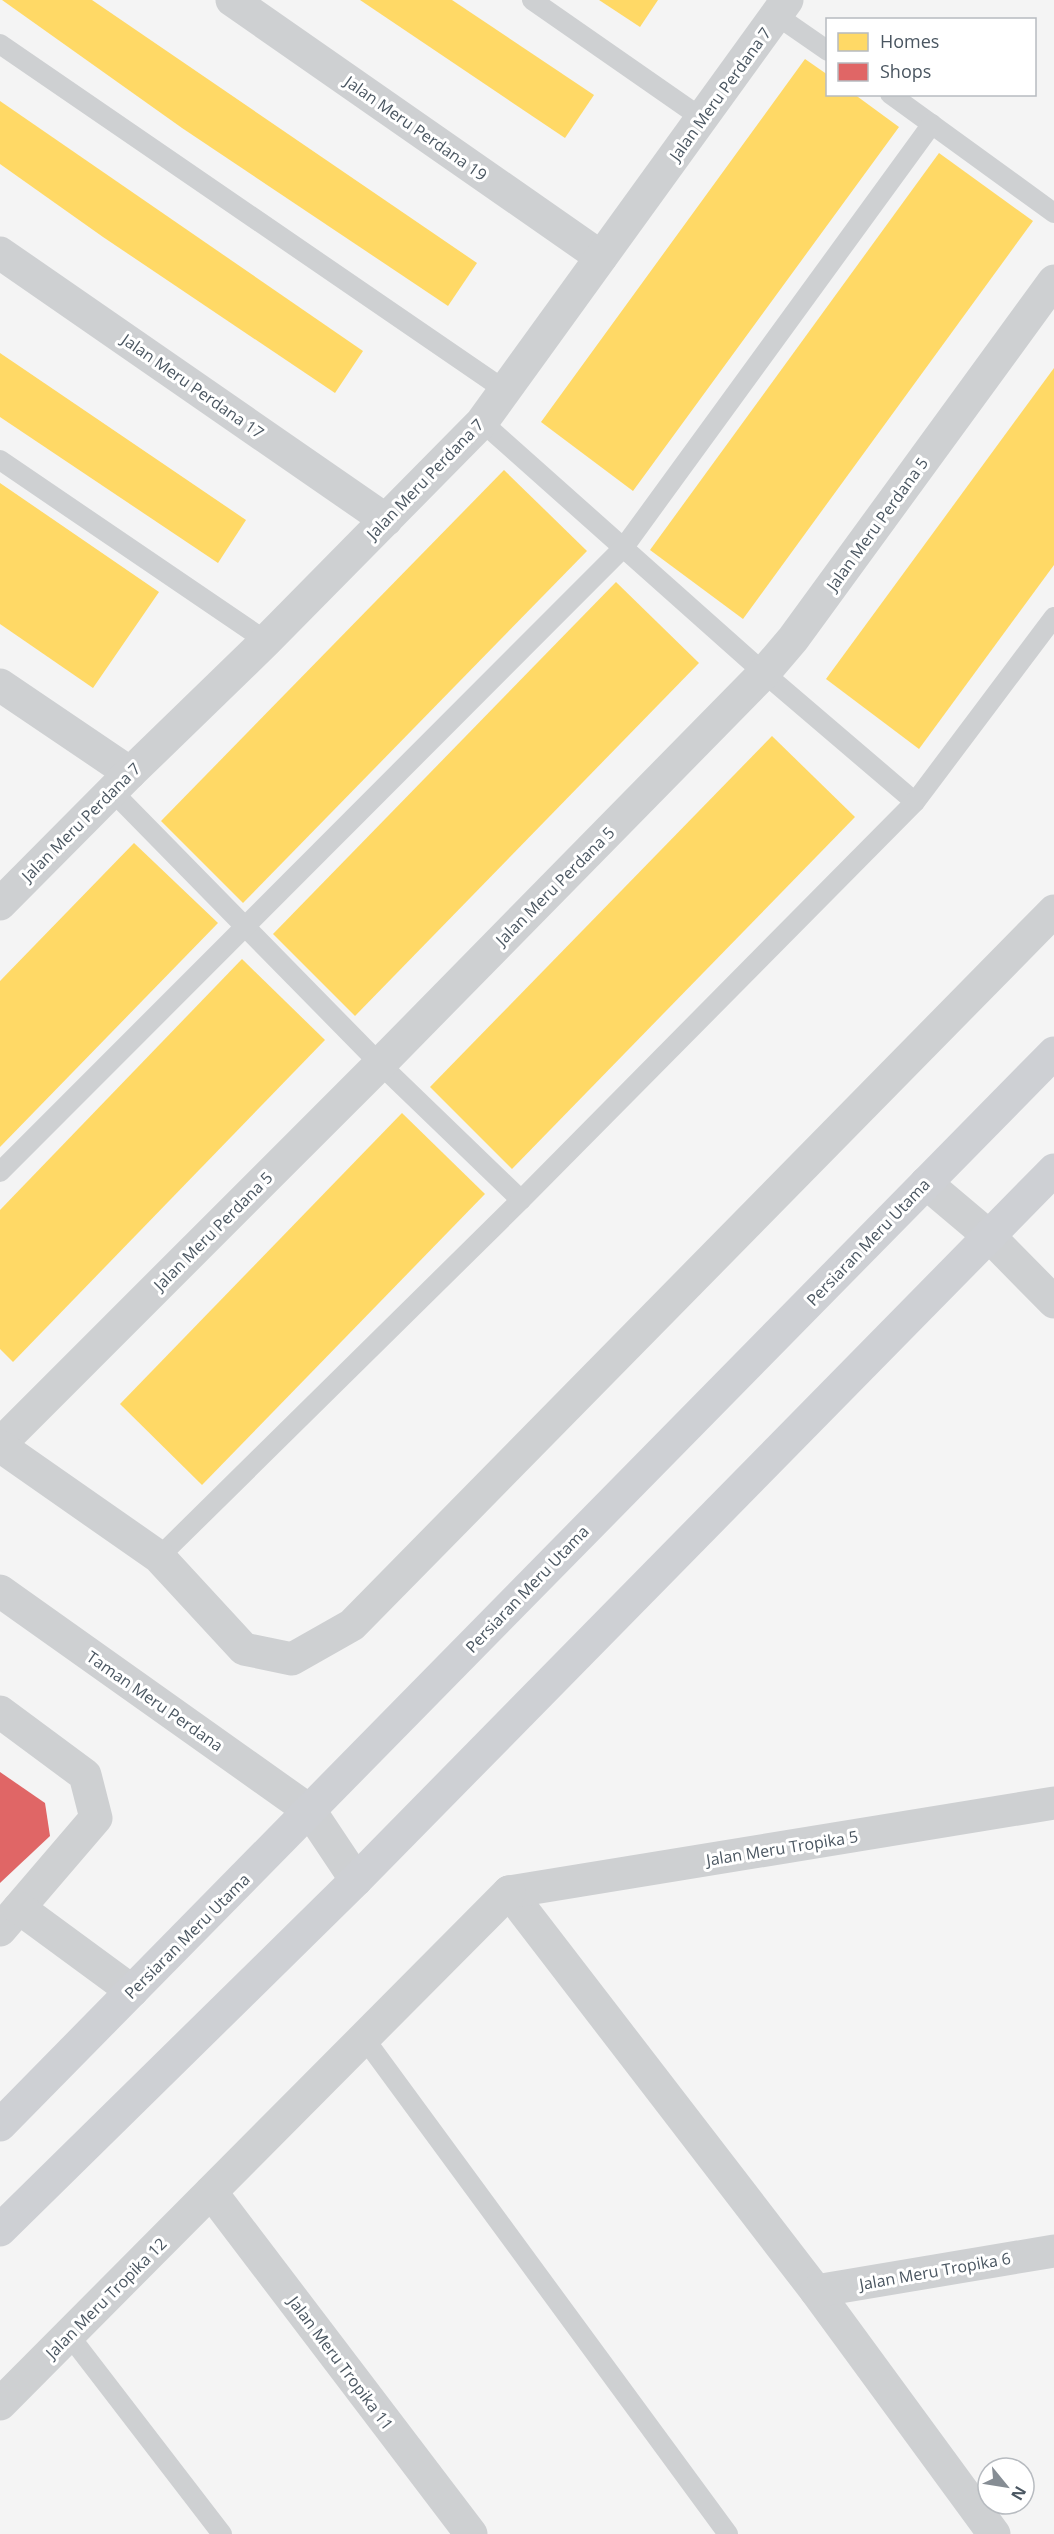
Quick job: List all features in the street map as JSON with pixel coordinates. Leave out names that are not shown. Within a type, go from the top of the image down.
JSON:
[{"type":"main road","name":"Persiaran Meru Utama","points":[[0,2125],[1054,1053]]},
{"type":"main road","points":[[0,2230],[356,1880],[1054,1170]]},
{"type":"street","name":"Jalan Meru Perdana 19","points":[[232,0],[601,257]]},
{"type":"street","name":"Jalan Meru Perdana 7","points":[[0,904],[266,641],[482,422],[782,8]]},
{"type":"street","name":"Jalan Meru Perdana 17","points":[[0,253],[386,519]]},
{"type":"street","name":"Jalan Meru Perdana 5","points":[[0,1445],[380,1064],[764,673],[793,639],[1054,281]]},
{"type":"street","points":[[0,686],[121,782]]},
{"type":"street","points":[[0,1445],[159,1557],[244,1648],[292,1659],[352,1625],[1054,911]]},
{"type":"street","points":[[926,1183],[990,1237],[1054,1302]]},
{"type":"street","name":"Taman Meru Perdana","points":[[0,1591],[310,1811]]},
{"type":"street","points":[[0,1712],[85,1775],[96,1818],[10,1919],[132,1991]]},
{"type":"street","name":"Jalan Meru Tropika 5","points":[[509,1892],[1054,1803]]},
{"type":"street","points":[[310,1811],[356,1880]]},
{"type":"street","points":[[509,1892],[816,2291],[994,2534]]},
{"type":"street","name":"Jalan Meru Tropika 12","points":[[0,2404],[509,1892]]},
{"type":"street","name":"Jalan Meru Tropika 11","points":[[211,2192],[471,2534]]},
{"type":"street","name":"Jalan Meru Tropika 6","points":[[816,2291],[1054,2251]]},
{"type":"lane","points":[[532,0],[703,119]]},
{"type":"lane","points":[[782,8],[826,49]]},
{"type":"lane","points":[[0,44],[506,391]]},
{"type":"lane","points":[[893,96],[1054,213]]},
{"type":"lane","points":[[0,1172],[624,547],[932,124]]},
{"type":"lane","points":[[482,422],[764,673],[915,802]]},
{"type":"lane","points":[[0,460],[266,641]]},
{"type":"lane","points":[[159,1557],[520,1200],[915,802],[1054,617]]},
{"type":"lane","points":[[121,782],[246,926],[380,1064],[520,1200]]},
{"type":"lane","points":[[364,2038],[728,2534]]},
{"type":"lane","points":[[69,2335],[222,2534]]},
{"type":"building: Homes","points":[[2,0],[92,0],[477,263],[448,306],[182,128]]},
{"type":"building: Homes","points":[[360,0],[452,0],[594,95],[565,138]]},
{"type":"building: Homes","points":[[599,0],[658,0],[640,27]]},
{"type":"building: Homes","points":[[805,59],[826,74],[826,96],[857,96],[899,127],[633,491],[541,422]]},
{"type":"building: Homes","points":[[0,101],[363,351],[335,393],[103,237],[0,164]]},
{"type":"building: Homes","points":[[939,153],[1033,221],[743,619],[650,550]]},
{"type":"building: Homes","points":[[0,353],[246,520],[218,563],[0,417]]},
{"type":"building: Homes","points":[[1054,368],[1054,565],[919,749],[826,679]]},
{"type":"building: Homes","points":[[504,470],[587,551],[243,903],[161,821]]},
{"type":"building: Homes","points":[[0,483],[159,592],[93,688],[0,624]]},
{"type":"building: Homes","points":[[616,582],[699,663],[355,1016],[273,934]]},
{"type":"building: Homes","points":[[772,736],[855,817],[512,1169],[430,1087]]},
{"type":"building: Homes","points":[[134,843],[218,923],[0,1147],[0,981]]},
{"type":"building: Homes","points":[[242,959],[325,1040],[13,1362],[0,1349],[0,1210]]},
{"type":"building: Homes","points":[[402,1113],[485,1194],[202,1485],[120,1404]]},
{"type":"building: Shops","points":[[0,1772],[45,1803],[50,1836],[0,1883]]}]
